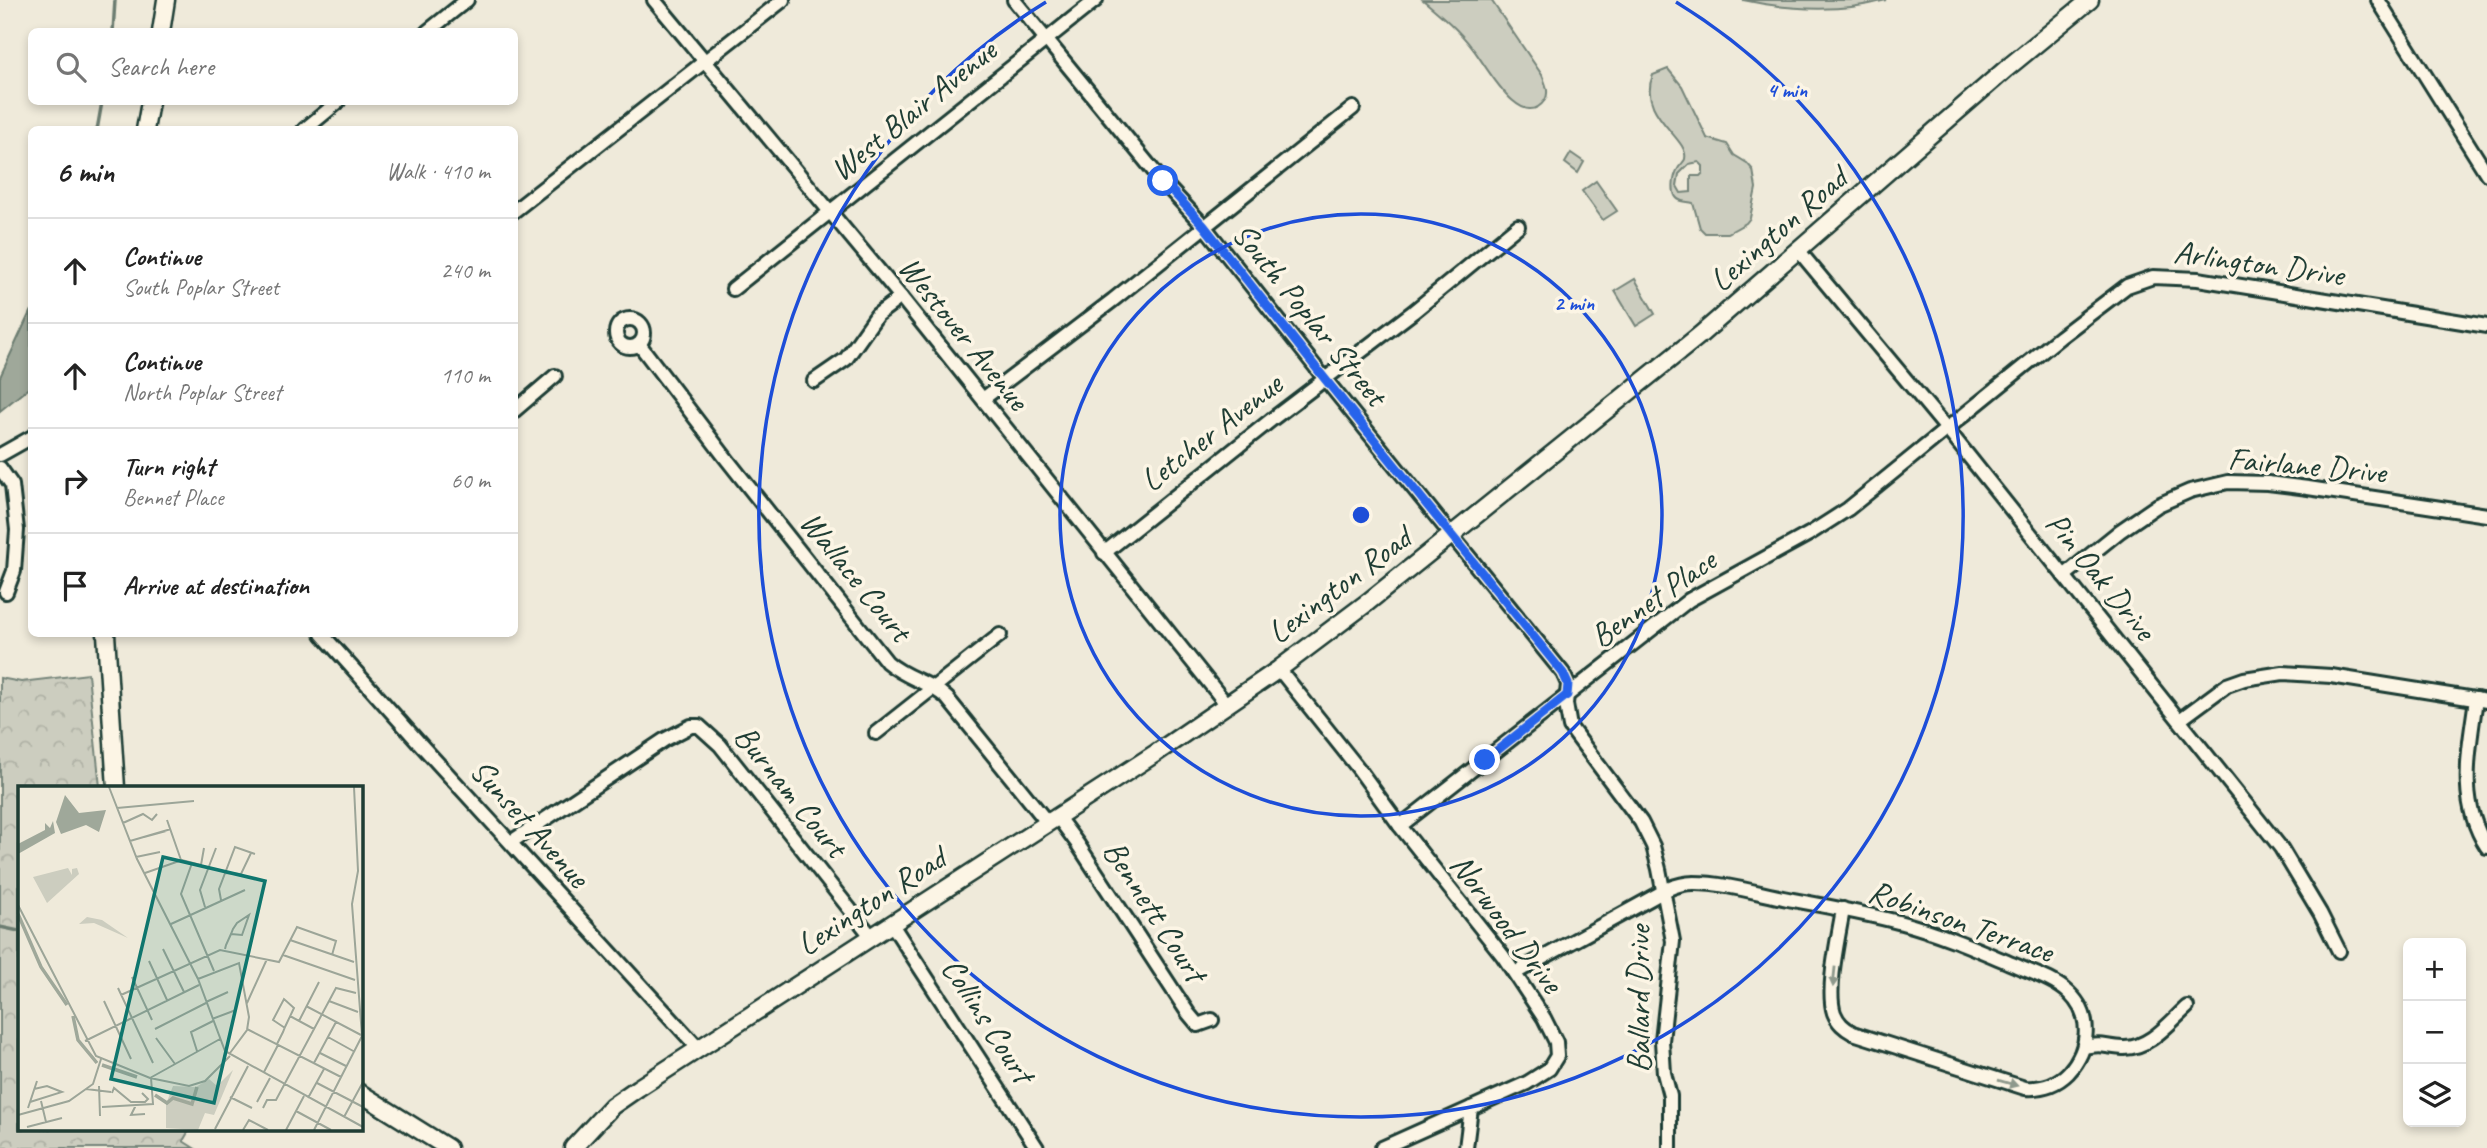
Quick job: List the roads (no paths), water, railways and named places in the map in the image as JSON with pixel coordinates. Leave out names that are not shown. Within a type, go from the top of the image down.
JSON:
[{"type":"main road","points":[[162,28],[166,0]]},
{"type":"main road","name":"Lexington Road","points":[[573,1148],[612,1106],[1279,669],[1453,535],[1700,335],[2090,0]]},
{"type":"main road","points":[[146,126],[149,105]]},
{"type":"main road","points":[[106,637],[116,786]]},
{"type":"main road","points":[[362,1094],[448,1148]]},
{"type":"street","points":[[432,28],[467,0]]},
{"type":"street","name":"Westover Avenue","points":[[654,0],[901,297],[1227,705]]},
{"type":"street","points":[[518,208],[783,0]]},
{"type":"street","name":"South Poplar Street","points":[[1014,0],[1163,181],[1204,226],[1563,673],[1568,684],[1567,695]]},
{"type":"street","name":"West Blair Avenue","points":[[733,289],[1096,0]]},
{"type":"street","points":[[2378,0],[2487,174]]},
{"type":"street","points":[[309,126],[334,105]]},
{"type":"street","points":[[983,399],[1113,300],[1353,108]]},
{"type":"street","name":"Letcher Avenue","points":[[1104,553],[1398,324],[1518,226]]},
{"type":"street","name":"Pin Oak Drive","points":[[1799,251],[1948,429],[2281,848],[2339,951]]},
{"type":"street","name":"Arlington Drive","points":[[1948,429],[2116,294],[2139,280],[2153,277],[2198,279],[2487,326]]},
{"type":"street","points":[[814,381],[846,359],[877,316],[901,297]]},
{"type":"street","name":"Wallace Court","points":[[639,344],[887,662],[908,678],[934,688],[956,708],[1052,819]]},
{"type":"street","points":[[518,408],[555,376]]},
{"type":"street","name":"Bennet Place","points":[[1400,827],[1689,600],[1816,530],[1848,509],[1948,429]]},
{"type":"street","points":[[0,455],[28,439]]},
{"type":"street","points":[[0,468],[12,485],[17,530],[14,571],[6,592]]},
{"type":"street","name":"Fairlane Drive","points":[[2064,576],[2120,531],[2158,505],[2190,491],[2228,482],[2308,488],[2487,515]]},
{"type":"street","points":[[876,733],[1000,635]]},
{"type":"street","name":"Sunset Avenue","points":[[325,637],[699,1049]]},
{"type":"street","name":"Norwood Drive","points":[[1279,669],[1515,972],[1555,1038],[1558,1049],[1549,1069],[1542,1074],[1382,1148]]},
{"type":"street","points":[[2181,719],[2227,685],[2244,679],[2283,673],[2331,676],[2481,700],[2468,760],[2467,790],[2473,820],[2487,847]]},
{"type":"street","name":"Ballard Drive","points":[[1567,695],[1566,713],[1570,727],[1630,806],[1647,834],[1659,869],[1673,941],[1662,1041],[1664,1073],[1670,1096],[1670,1148]]},
{"type":"street","name":"Burnam Court","points":[[511,842],[664,740],[691,726],[699,726],[720,745],[871,936]]},
{"type":"street","name":"Bennett Court","points":[[1052,819],[1084,853],[1198,1026],[1212,1020]]},
{"type":"street","points":[[1515,972],[1662,892],[1686,883],[1714,884],[1843,909]]},
{"type":"street","name":"Robinson Terrace","points":[[1843,909],[1931,932],[2062,987],[2076,1002],[2087,1028],[2084,1047],[2076,1064],[2064,1077],[2049,1086],[2033,1088],[2004,1082],[1853,1033],[1838,1021],[1832,1002],[1843,909]]},
{"type":"street","name":"Collins Court","points":[[891,923],[1037,1148]]},
{"type":"street","points":[[2084,1047],[2102,1044],[2121,1048],[2138,1047],[2187,1007]]},
{"type":"street","points":[[1466,1148],[1471,1108]]},
{"type":"waterway","points":[[113,28],[115,0]]},
{"type":"waterway","points":[[98,126],[101,105]]},
{"type":"waterway","points":[[0,927],[18,931]]}]
